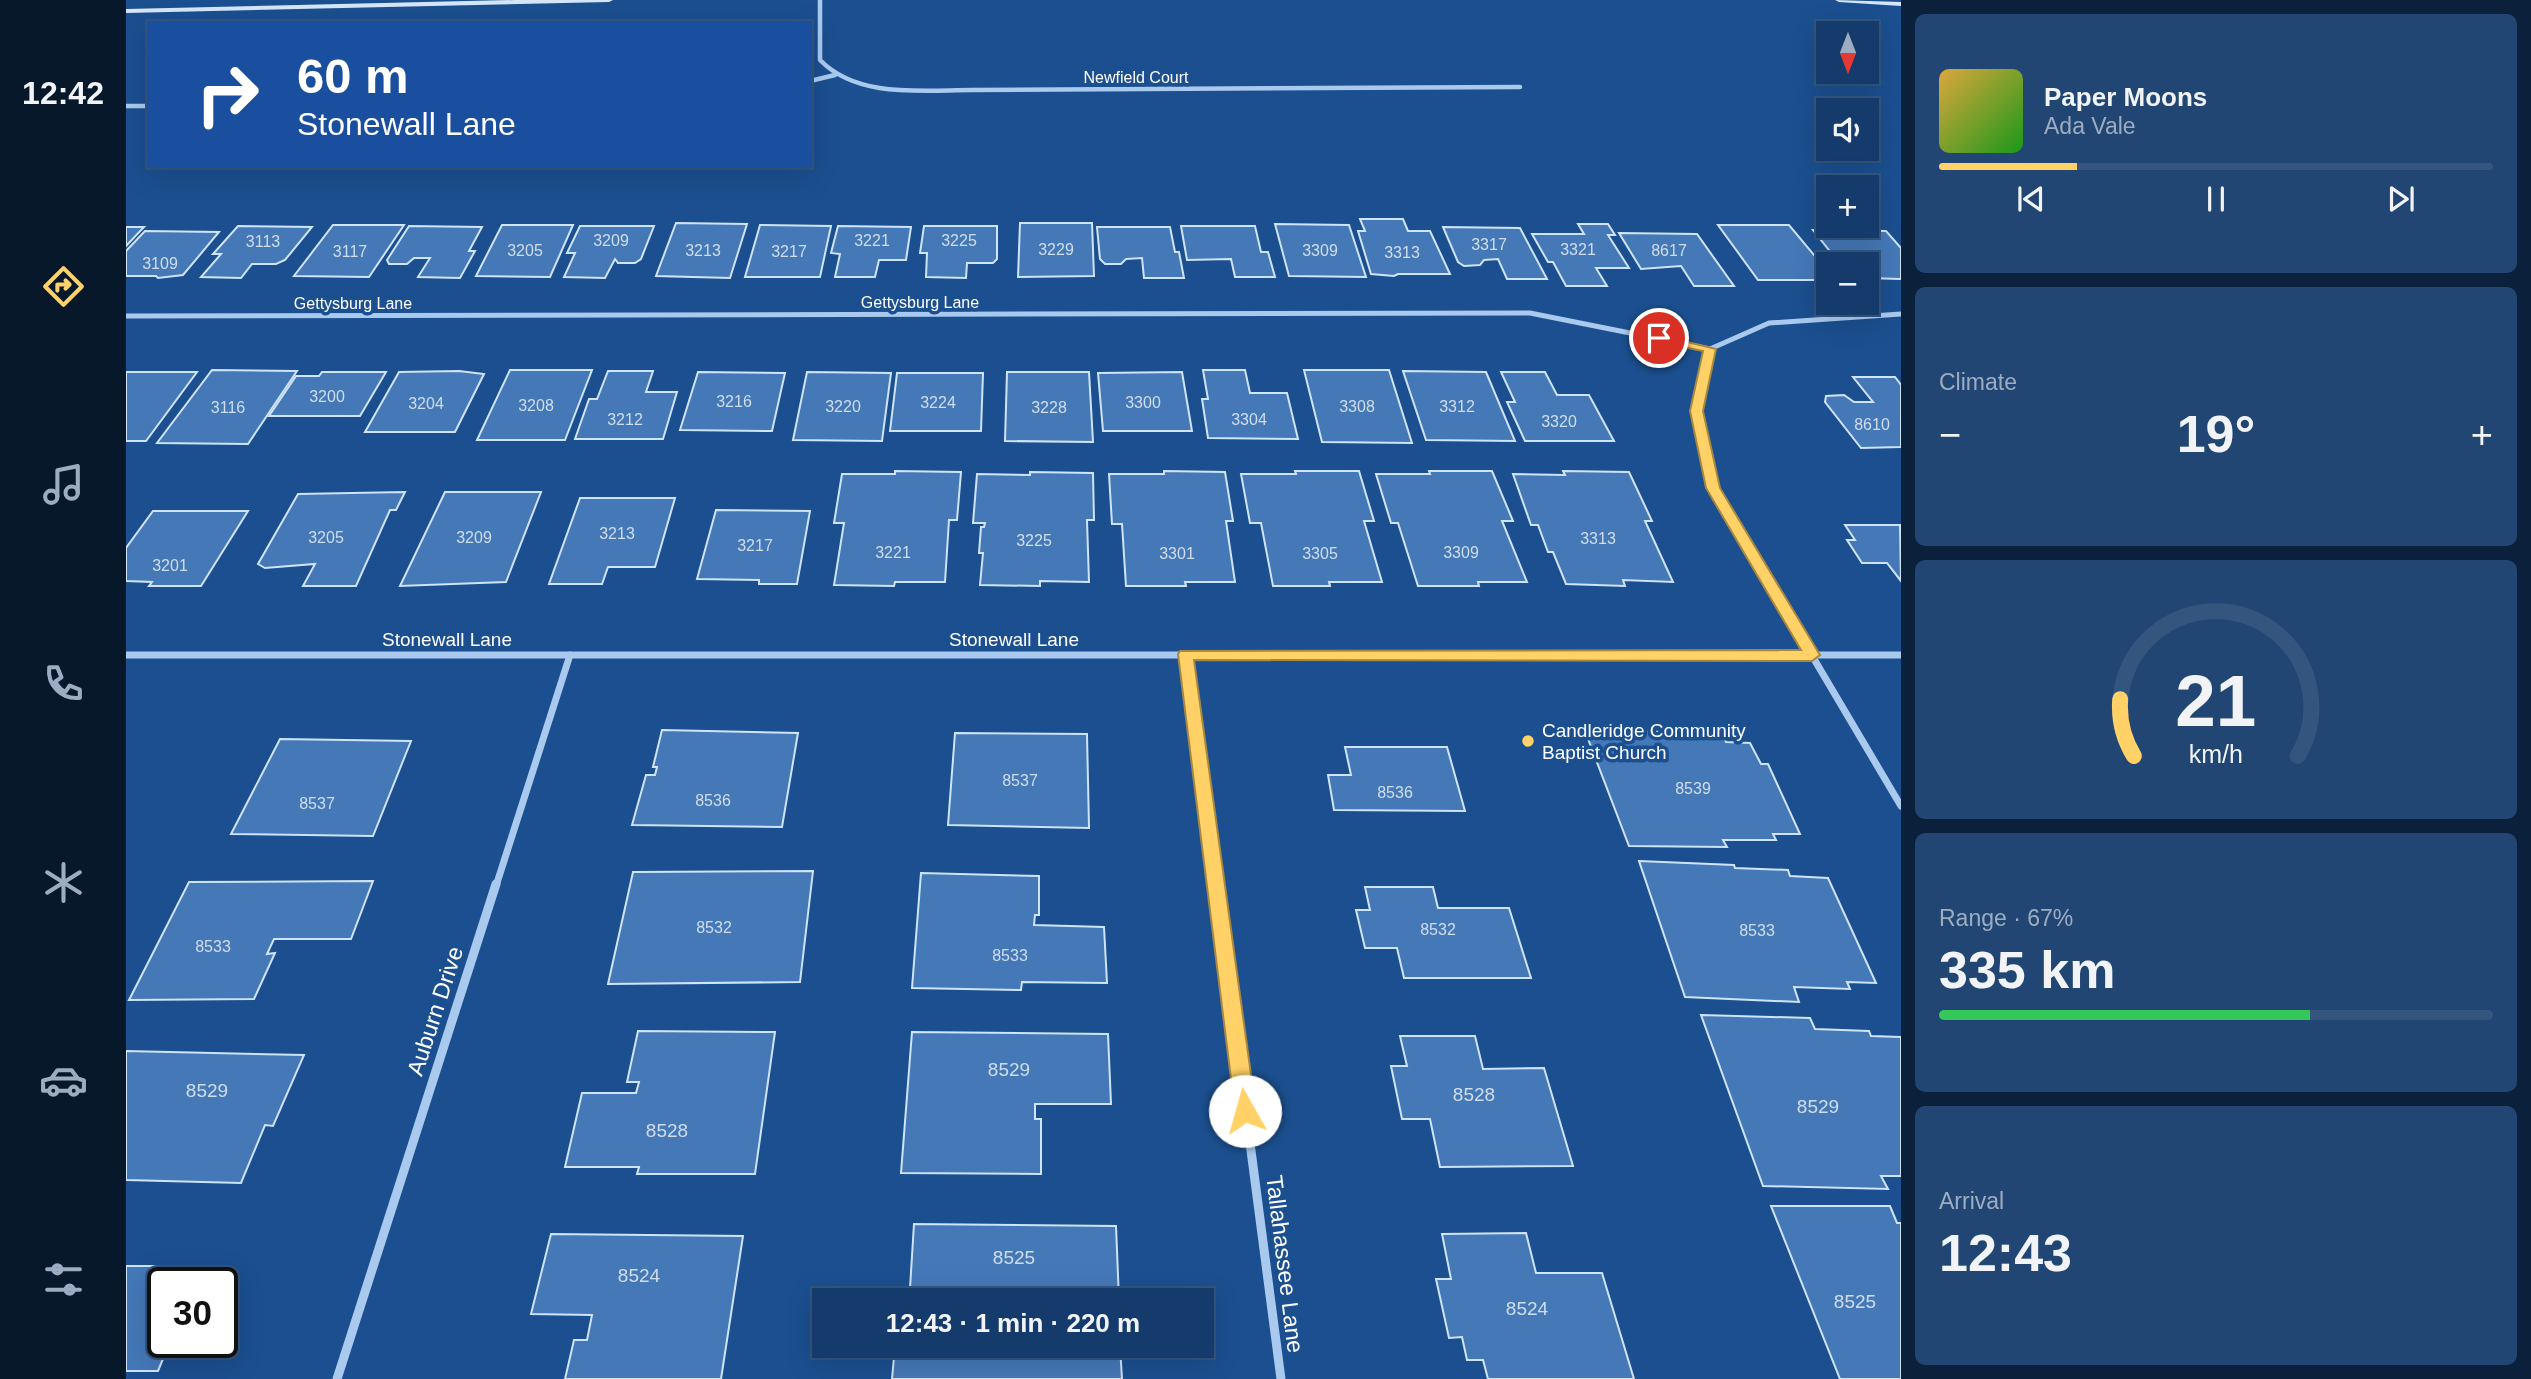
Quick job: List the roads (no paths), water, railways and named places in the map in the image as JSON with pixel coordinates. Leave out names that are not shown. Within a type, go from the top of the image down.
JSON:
[{"type":"main road","points":[[126,11],[609,0]]},
{"type":"main road","points":[[1839,0],[1901,4]]},
{"type":"street","points":[[820,0],[820,60],[835,75]]},
{"type":"street","points":[[812,81],[835,75]]},
{"type":"street","name":"Newfield Court","points":[[835,75],[873,85],[914,89],[1520,87]]},
{"type":"street","points":[[126,106],[147,106]]},
{"type":"street","name":"Gettysburg Lane","points":[[126,316],[1530,313],[1710,349]]},
{"type":"street","points":[[1901,314],[1769,323],[1710,349],[1696,411],[1713,488],[1901,806]]},
{"type":"street","name":"Stonewall Lane","points":[[126,654],[1901,655]]},
{"type":"street","name":"Auburn Drive","points":[[337,1379],[570,654]]},
{"type":"street","name":"Tallahassee Lane","points":[[1185,654],[1281,1379]]},
{"type":"place","name":"Candleridge Community Baptist Church","points":[[1528,741]]}]
